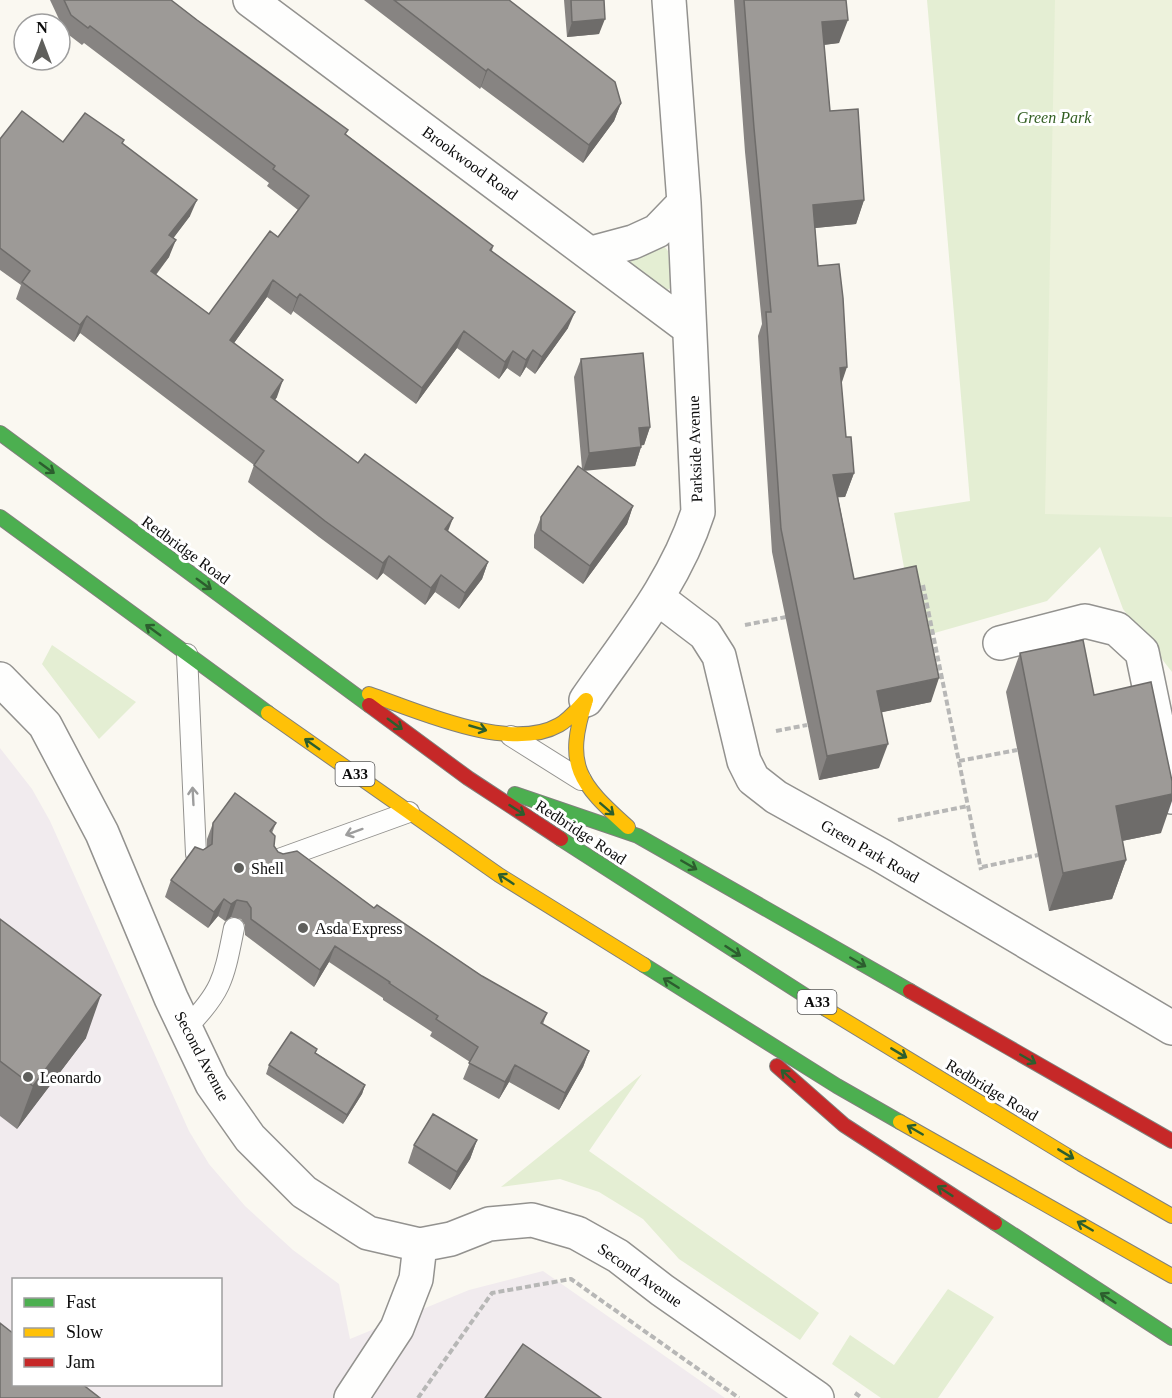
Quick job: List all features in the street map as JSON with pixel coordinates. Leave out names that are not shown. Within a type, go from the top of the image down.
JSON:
[{"type":"highway","name":"Redbridge Road","points":[[0,433],[468,778],[756,966],[1081,1164],[1172,1216]]},
{"type":"highway","name":"A33","points":[[0,517],[187,654],[499,875],[837,1086],[1172,1276]]},
{"type":"highway","points":[[342,686],[483,730],[511,736],[532,735],[559,726],[586,700]]},
{"type":"highway","points":[[586,700],[576,736],[575,759],[581,780],[595,797],[638,836]]},
{"type":"highway","name":"A33","points":[[468,778],[638,836],[1172,1141]]},
{"type":"highway","name":"A33","points":[[720,1015],[844,1125],[1172,1338]]},
{"type":"street","name":"Brookwood Road","points":[[250,0],[592,253],[689,328]]},
{"type":"street","name":"Parkside Avenue","points":[[586,700],[658,598],[688,543],[698,512],[684,203],[669,0]]},
{"type":"street","points":[[592,253],[633,242],[657,231],[684,203]]},
{"type":"street","name":"Green Park Road","points":[[658,598],[700,629],[719,656],[744,761],[753,779],[776,797],[1172,1028]]},
{"type":"street","points":[[1000,643],[1085,621],[1117,629],[1143,652],[1172,797]]},
{"type":"street","name":"Second Avenue","points":[[0,679],[45,725],[102,833],[212,1084],[250,1138],[304,1192],[368,1233],[420,1245],[451,1239],[489,1224],[532,1220],[578,1233],[618,1256],[662,1290],[817,1398]]},
{"type":"street","points":[[351,1398],[397,1328],[416,1279],[420,1245]]},
{"type":"lane","points":[[187,654],[196,854]]},
{"type":"lane","points":[[511,736],[581,780]]},
{"type":"lane","points":[[279,859],[409,812]]},
{"type":"lane","points":[[186,1028],[207,1007],[223,980],[234,928]]},
{"type":"path","points":[[923,585],[982,867],[967,907]]},
{"type":"path","points":[[959,761],[1017,750]]},
{"type":"path","points":[[858,843],[866,827],[968,806]]},
{"type":"path","points":[[982,867],[1038,855]]},
{"type":"path","points":[[418,1398],[492,1293],[571,1279],[739,1398]]},
{"type":"path","points":[[852,1392],[861,1398]]},
{"type":"shaded area","points":[[0,748],[32,789],[50,821],[189,1131],[209,1164],[245,1206],[293,1250],[339,1284],[350,1339],[469,1290],[543,1271],[725,1398],[0,1398]]},
{"type":"green space","name":"Green Park","points":[[927,0],[1172,0],[1172,672],[1123,609],[1100,547],[1047,601],[917,638],[894,513],[970,501]]},
{"type":"green space","points":[[1055,0],[1172,0],[1172,517],[1045,514]]},
{"type":"green space","points":[[664,246],[668,251],[671,288],[662,292],[630,269],[636,254]]},
{"type":"green space","points":[[52,645],[136,702],[99,739],[42,664]]},
{"type":"green space","points":[[642,1074],[589,1151],[819,1313],[800,1340],[679,1259],[643,1219],[599,1192],[560,1179],[501,1187]]},
{"type":"green space","points":[[948,1289],[994,1317],[938,1398],[881,1398],[832,1364],[850,1335],[894,1365]]},
{"type":"building","points":[[64,0],[171,0],[348,130],[345,134],[493,246],[490,250],[575,312],[542,357],[533,350],[526,360],[513,351],[505,362],[464,331],[422,388],[300,294],[297,298],[273,280],[230,340],[283,380],[271,397],[358,463],[365,454],[453,518],[445,529],[488,562],[465,593],[441,575],[431,588],[389,556],[383,563],[254,465],[264,451],[87,316],[80,325],[22,282],[30,271],[0,248],[0,139],[22,111],[63,142],[85,113],[124,140],[122,143],[197,200],[169,235],[176,240],[151,271],[209,314],[270,231],[278,237],[309,196],[273,169],[275,166],[70,12]]},
{"type":"building","points":[[394,0],[509,0],[615,82],[621,103],[589,145],[488,69],[486,71]]},
{"type":"building","points":[[571,0],[604,0],[605,19],[572,22]]},
{"type":"building","points":[[744,0],[846,0],[848,20],[822,22],[830,111],[858,109],[864,200],[813,205],[818,266],[839,264],[843,298],[847,367],[840,368],[846,437],[851,437],[854,473],[833,475],[854,579],[916,566],[939,678],[877,691],[888,744],[827,756],[781,529],[766,312],[771,312]]},
{"type":"building","points":[[643,353],[650,427],[639,428],[641,447],[589,453],[581,359]]},
{"type":"building","points":[[578,466],[633,506],[590,566],[541,530],[541,517]]},
{"type":"building","points":[[1083,640],[1094,695],[1151,682],[1172,781],[1172,794],[1116,806],[1126,860],[1063,873],[1020,653]]},
{"type":"building","points":[[235,793],[276,823],[270,831],[275,836],[274,846],[278,852],[283,854],[297,851],[374,908],[377,905],[482,976],[547,1013],[541,1023],[589,1051],[565,1093],[515,1065],[505,1082],[469,1063],[478,1047],[436,1019],[438,1016],[390,982],[335,946],[320,970],[251,919],[251,908],[247,902],[237,900],[231,904],[224,899],[214,912],[171,880],[195,847],[203,850],[212,844],[213,823]]},
{"type":"building","points":[[0,919],[101,995],[33,1086],[0,1061]]},
{"type":"building","points":[[291,1032],[317,1049],[315,1053],[365,1085],[347,1115],[269,1065]]},
{"type":"building","points":[[433,1114],[477,1140],[457,1172],[414,1145]]},
{"type":"building","points":[[0,1323],[12,1332],[12,1386],[85,1386],[100,1398],[0,1398]]},
{"type":"building","points":[[523,1344],[601,1398],[485,1398]]},
{"type":"traffic: fast","points":[[0,433],[369,705]]},
{"type":"traffic: fast","points":[[0,517],[268,713]]},
{"type":"traffic: fast","points":[[515,794],[638,836],[910,991]]},
{"type":"traffic: fast","points":[[561,839],[826,1009]]},
{"type":"traffic: fast","points":[[644,965],[837,1086],[900,1122]]},
{"type":"traffic: fast","points":[[995,1223],[1172,1338]]},
{"type":"traffic: slow","points":[[369,694],[438,719],[490,732],[516,734],[539,732],[559,725],[586,700]]},
{"type":"traffic: slow","points":[[586,700],[576,742],[580,772],[598,798],[628,827]]},
{"type":"traffic: slow","points":[[268,713],[499,875],[644,965]]},
{"type":"traffic: slow","points":[[826,1009],[1081,1164],[1172,1216]]},
{"type":"traffic: slow","points":[[900,1122],[1172,1276]]},
{"type":"traffic: jam","points":[[369,705],[468,778],[561,839]]},
{"type":"traffic: jam","points":[[910,991],[1172,1141]]},
{"type":"traffic: jam","points":[[777,1066],[844,1125],[995,1223]]},
{"type":"place","name":"Shell","points":[[239,868]]},
{"type":"place","name":"Asda Express","points":[[303,928]]},
{"type":"place","name":"Leonardo","points":[[28,1077]]}]
